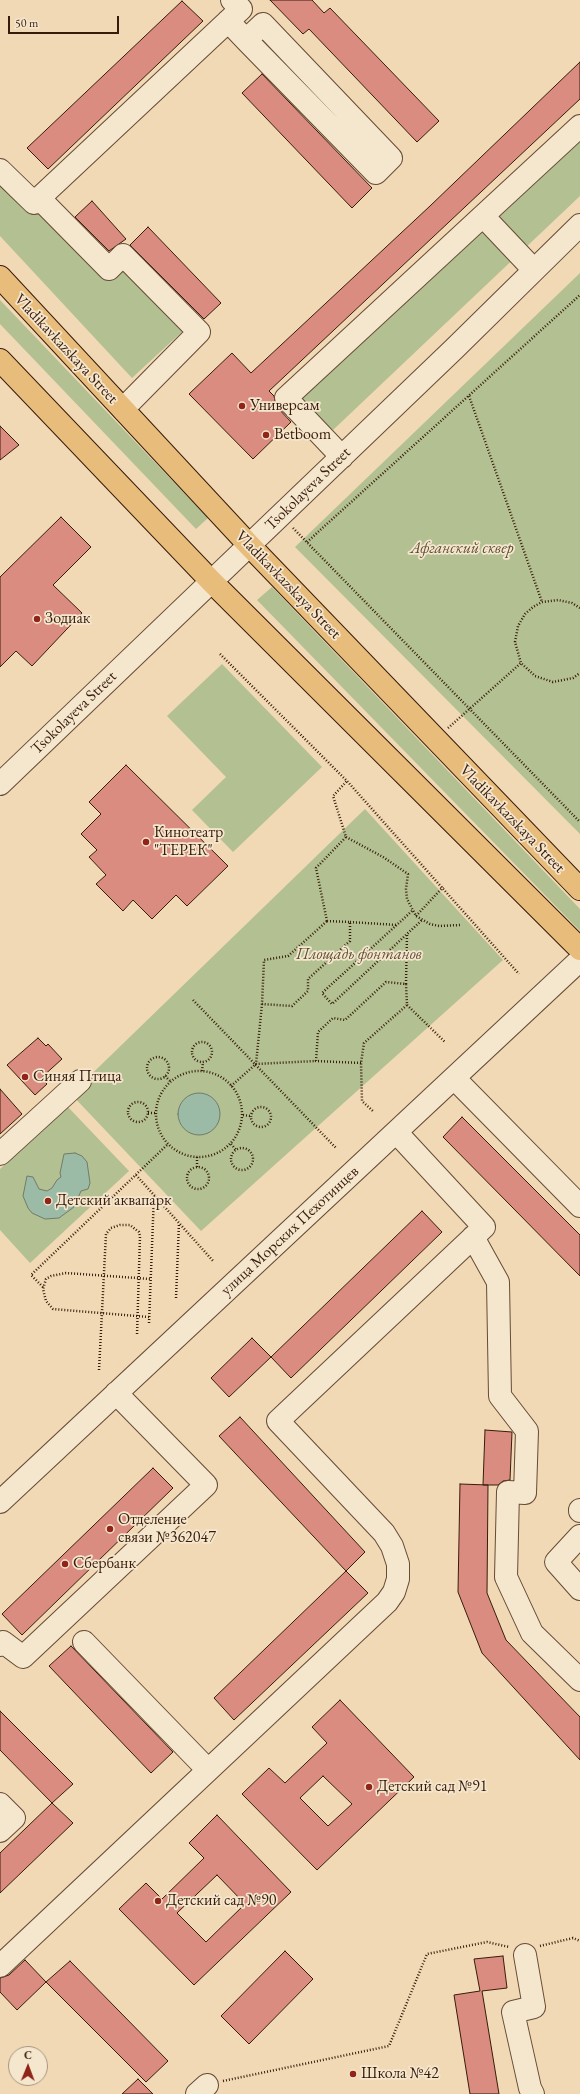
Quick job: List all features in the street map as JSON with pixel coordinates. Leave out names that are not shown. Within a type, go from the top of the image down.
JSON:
[{"type":"main road","name":"Vladikavkazskaya Street","points":[[0,277],[249,545],[580,889]]},
{"type":"main road","points":[[0,360],[211,581],[580,949]]},
{"type":"street","points":[[0,170],[34,203],[241,9],[232,0]]},
{"type":"street","points":[[228,21],[246,40],[376,173],[391,158],[263,24],[246,40]]},
{"type":"street","points":[[342,457],[286,398],[580,126]]},
{"type":"street","points":[[39,198],[109,269],[123,255],[199,332],[122,409]]},
{"type":"street","points":[[483,216],[534,270]]},
{"type":"street","name":"Tsokolayeva Street","points":[[0,784],[342,457],[580,225]]},
{"type":"street","name":"улица Морских Пехотинцев","points":[[0,1502],[580,960]]},
{"type":"street","points":[[454,1078],[580,1206]]},
{"type":"street","points":[[0,1154],[80,1081]]},
{"type":"street","points":[[0,1966],[387,1602],[394,1592],[398,1579],[398,1564],[392,1546],[384,1533],[278,1421],[484,1226],[396,1132]]},
{"type":"street","points":[[473,1237],[498,1282],[500,1396],[527,1432],[525,1493],[508,1492],[506,1578],[532,1633],[580,1680]]},
{"type":"street","points":[[0,1645],[3,1642],[22,1657],[206,1484],[116,1393]]},
{"type":"street","points":[[580,1536],[556,1562],[580,1589]]},
{"type":"street","points":[[84,1642],[208,1770]]},
{"type":"street","points":[[0,1804],[14,1818],[0,1831]]},
{"type":"street","points":[[527,1950],[534,2007],[513,2012],[530,2088],[533,2094]]},
{"type":"path","points":[[307,542],[580,295]]},
{"type":"path","points":[[469,396],[542,602]]},
{"type":"path","points":[[289,525],[470,708],[580,822]]},
{"type":"path","points":[[580,608],[572,603],[558,600],[542,602],[525,614],[518,626],[515,642],[521,663],[535,676],[553,682],[573,678],[580,673]]},
{"type":"path","points":[[220,654],[347,781],[519,974]]},
{"type":"path","points":[[446,729],[521,663]]},
{"type":"path","points":[[347,781],[333,796],[346,837],[383,857],[408,874],[406,889],[407,899],[416,916],[422,920],[439,926],[461,925]]},
{"type":"path","points":[[327,920],[316,868],[346,837]]},
{"type":"path","points":[[416,916],[443,887]]},
{"type":"path","points":[[412,911],[322,993],[332,1004],[422,920]]},
{"type":"path","points":[[256,1064],[262,1004],[264,960],[288,956],[327,920],[397,925]]},
{"type":"path","points":[[262,1004],[292,1006],[308,991],[308,979],[350,941],[350,922]]},
{"type":"path","points":[[407,934],[407,1005],[445,1042]]},
{"type":"path","points":[[316,1061],[318,1032],[333,1018],[345,1020],[386,982],[406,984]]},
{"type":"path","points":[[193,1000],[336,1148]]},
{"type":"path","points":[[374,1112],[362,1101],[361,1064],[364,1043],[407,1005]]},
{"type":"path","points":[[202,1042],[209,1044],[213,1053],[209,1060],[203,1062],[195,1060],[192,1051],[194,1046],[202,1042]]},
{"type":"path","points":[[157,1057],[166,1061],[169,1068],[165,1076],[158,1079],[150,1076],[147,1066],[150,1061],[157,1057]]},
{"type":"path","points":[[231,1086],[256,1064],[316,1061],[361,1064]]},
{"type":"path","points":[[202,1071],[203,1062]]},
{"type":"path","points":[[202,1071],[214,1074],[226,1080],[240,1100],[243,1115],[240,1130],[231,1144],[211,1156],[197,1157],[186,1155],[168,1144],[160,1131],[157,1104],[163,1091],[172,1082],[189,1073],[202,1071]]},
{"type":"path","points":[[165,1076],[172,1082]]},
{"type":"path","points":[[137,1102],[145,1104],[148,1113],[144,1120],[138,1122],[131,1119],[128,1111],[130,1106],[137,1102]]},
{"type":"path","points":[[260,1107],[268,1110],[271,1118],[267,1125],[261,1127],[254,1124],[250,1116],[252,1111],[260,1107]]},
{"type":"path","points":[[148,1113],[157,1113]]},
{"type":"path","points":[[243,1115],[250,1116]]},
{"type":"path","points":[[43,1287],[31,1275],[168,1144]]},
{"type":"path","points":[[231,1144],[236,1150]]},
{"type":"path","points":[[241,1148],[250,1152],[252,1160],[248,1167],[239,1169],[232,1164],[231,1156],[236,1150],[241,1148]]},
{"type":"path","points":[[197,1157],[197,1167]]},
{"type":"path","points":[[197,1167],[205,1169],[209,1179],[205,1187],[198,1189],[190,1186],[186,1177],[189,1171],[197,1167]]},
{"type":"path","points":[[136,1175],[214,1262]]},
{"type":"path","points":[[149,1323],[154,1195]]},
{"type":"path","points":[[176,1298],[179,1222]]},
{"type":"path","points":[[99,1370],[106,1234],[111,1228],[130,1225],[138,1232],[140,1236],[137,1334]]},
{"type":"path","points":[[149,1318],[53,1309],[46,1301],[43,1287],[46,1279],[51,1276],[66,1273],[151,1279]]},
{"type":"path","points":[[202,2089],[389,2046],[427,1954],[487,1942],[527,1950],[573,1938],[580,1941]]},
{"type":"green space","points":[[580,124],[580,196],[333,430],[299,397]]},
{"type":"green space","points":[[0,168],[109,280],[127,267],[186,328],[132,378],[0,236]]},
{"type":"green space","name":"Афганский сквер","points":[[580,273],[580,834],[295,547]]},
{"type":"green space","points":[[0,300],[208,518],[196,529],[0,324]]},
{"type":"green space","points":[[272,587],[580,909],[580,931],[257,600]]},
{"type":"green space","points":[[222,664],[322,767],[233,852],[192,810],[226,777],[167,716]]},
{"type":"green space","name":"Площадь фонтанов","points":[[365,809],[503,960],[201,1231],[71,1094]]},
{"type":"green space","name":"Детский аквапарк","points":[[67,1106],[129,1171],[30,1263],[0,1230],[0,1169]]},
{"type":"shaded area","points":[[199,1093],[214,1099],[220,1114],[214,1129],[199,1135],[184,1129],[178,1114],[184,1099]]},
{"type":"shaded area","points":[[75,1153],[82,1156],[87,1162],[90,1183],[88,1189],[81,1191],[74,1207],[59,1218],[45,1219],[32,1213],[23,1196],[27,1176],[33,1177],[39,1189],[47,1191],[52,1188],[61,1177],[60,1173],[64,1154]]},
{"type":"building","points":[[270,0],[312,0],[324,13],[330,8],[439,121],[417,142],[309,29],[303,34]]},
{"type":"building","points":[[182,1],[203,21],[48,169],[27,148]]},
{"type":"building","points":[[580,62],[580,99],[269,391],[274,396],[277,407],[291,422],[253,459],[189,394],[232,353],[251,373],[430,206]]},
{"type":"building","points":[[262,74],[372,188],[352,208],[242,93]]},
{"type":"building","points":[[92,201],[126,239],[109,251],[75,217]]},
{"type":"building","points":[[148,227],[221,303],[204,319],[130,245]]},
{"type":"building","points":[[0,426],[19,445],[0,460]]},
{"type":"building","points":[[61,517],[91,547],[53,585],[82,613],[32,666],[16,651],[0,667],[0,577]]},
{"type":"building","name":"Кинотеатр \"ТЕРЕК\"","points":[[126,765],[228,866],[187,906],[176,895],[152,919],[133,900],[123,911],[96,884],[106,875],[89,857],[97,850],[81,834],[101,814],[89,802]]},
{"type":"building","points":[[38,1038],[46,1046],[48,1044],[62,1059],[41,1078],[47,1084],[35,1095],[7,1065]]},
{"type":"building","points":[[0,1089],[22,1114],[0,1134]]},
{"type":"building","points":[[462,1117],[580,1235],[580,1276],[443,1137]]},
{"type":"building","points":[[422,1211],[442,1232],[291,1378],[271,1357]]},
{"type":"building","points":[[252,1338],[271,1357],[229,1397],[211,1378]]},
{"type":"building","points":[[240,1417],[365,1552],[346,1571],[219,1436]]},
{"type":"building","points":[[485,1430],[512,1432],[510,1480],[503,1481],[498,1485],[483,1485]]},
{"type":"building","points":[[153,1468],[173,1488],[22,1635],[2,1614]]},
{"type":"building","points":[[460,1484],[488,1485],[487,1593],[506,1640],[580,1717],[580,1760],[482,1653],[458,1592]]},
{"type":"building","points":[[346,1571],[368,1593],[234,1720],[214,1698]]},
{"type":"building","points":[[71,1646],[173,1752],[151,1773],[49,1666]]},
{"type":"building","name":"Детский сад №91","points":[[340,1700],[414,1777],[317,1870],[242,1794],[269,1768],[285,1783],[327,1743],[312,1727]],"holes":[[[323,1776],[352,1804],[328,1826],[300,1798]]]},
{"type":"building","points":[[0,1711],[73,1784],[52,1803],[0,1750]]},
{"type":"building","points":[[52,1803],[73,1823],[0,1893],[0,1853]]},
{"type":"building","name":"Детский сад №90","points":[[217,1815],[291,1892],[194,1985],[119,1909],[146,1883],[162,1899],[204,1858],[189,1843]],"holes":[[[217,1875],[245,1904],[206,1942],[177,1913]]]},
{"type":"building","points":[[285,1951],[313,1979],[249,2044],[221,2016]]},
{"type":"building","points":[[503,1956],[507,1988],[482,1991],[499,2094],[470,2094],[454,1995],[480,1991],[474,1959]]},
{"type":"building","points":[[25,1960],[46,1982],[17,2010],[0,1992],[0,1978],[9,1975]]},
{"type":"building","points":[[70,1961],[168,2061],[146,2082],[46,1982]]},
{"type":"building","points":[[138,2079],[153,2094],[122,2094]]},
{"type":"place","name":"Универсам","points":[[242,406]]},
{"type":"place","name":"Betboom","points":[[266,435]]},
{"type":"place","name":"Зодиак","points":[[37,619]]},
{"type":"place","name":"Кинотеатр \"ТЕРЕК\"","points":[[146,842]]},
{"type":"place","name":"Синяя Птица","points":[[25,1077]]},
{"type":"place","name":"Детский аквапарк","points":[[48,1201]]},
{"type":"place","name":"Отделение связи №362047","points":[[110,1529]]},
{"type":"place","name":"Сбербанк","points":[[65,1564]]},
{"type":"place","name":"Детский сад №91","points":[[369,1787]]},
{"type":"place","name":"Детский сад №90","points":[[158,1901]]},
{"type":"place","name":"Школа №42","points":[[353,2074]]}]
